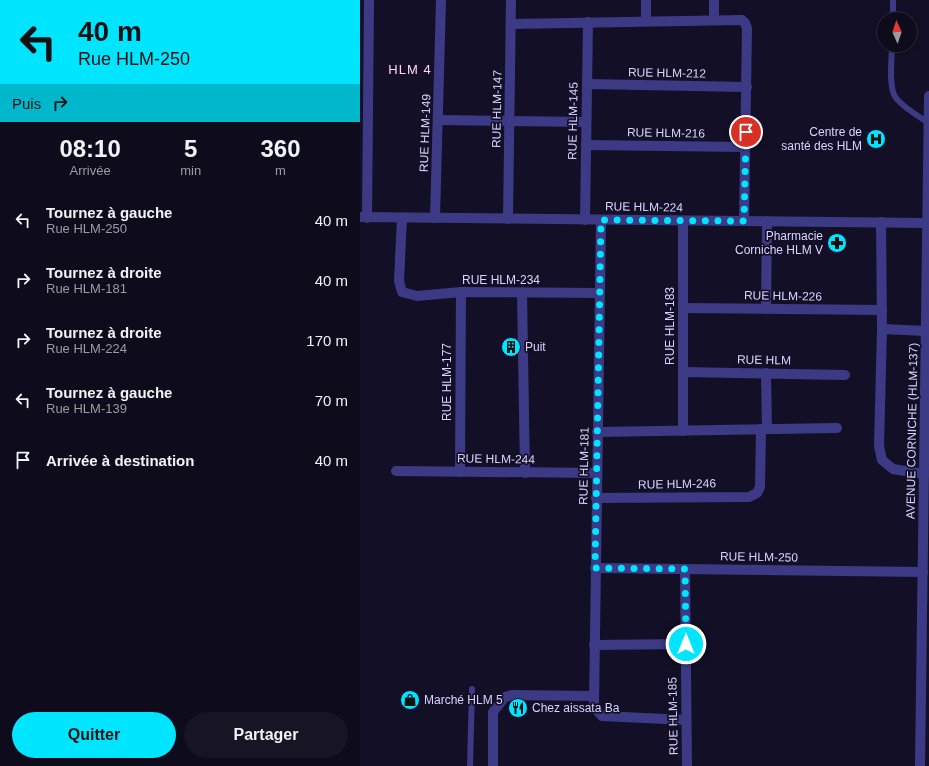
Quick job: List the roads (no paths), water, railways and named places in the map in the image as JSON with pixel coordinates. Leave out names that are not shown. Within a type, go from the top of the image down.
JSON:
[{"type":"street","points":[[363,218],[369,0]]},
{"type":"street","name":"RUE HLM-149","points":[[435,218],[441,0]]},
{"type":"street","name":"RUE HLM-147","points":[[508,219],[511,0]]},
{"type":"street","points":[[646,0],[646,21]]},
{"type":"street","points":[[714,0],[714,20]]},
{"type":"street","points":[[511,24],[742,20],[747,28],[744,221]]},
{"type":"street","name":"RUE HLM-145","points":[[585,220],[588,22]]},
{"type":"street","name":"RUE HLM-212","points":[[587,84],[747,87]]},
{"type":"street","name":"AVENUE CORNICHE (HLM-137)","points":[[920,766],[929,96]]},
{"type":"street","points":[[438,120],[586,122]]},
{"type":"street","name":"RUE HLM-216","points":[[586,145],[745,148]]},
{"type":"street","name":"RUE HLM-224","points":[[363,218],[928,223]]},
{"type":"street","name":"RUE HLM-234","points":[[402,218],[399,281],[402,292],[417,296],[461,292],[600,293]]},
{"type":"street","name":"RUE HLM-181","points":[[601,220],[593,696],[595,708],[602,716],[686,720]]},
{"type":"street","name":"RUE HLM-183","points":[[683,221],[683,431]]},
{"type":"street","points":[[766,309],[767,221]]},
{"type":"street","points":[[881,222],[882,329],[879,446],[882,460],[893,469],[924,474]]},
{"type":"street","name":"RUE HLM-177","points":[[460,472],[461,292]]},
{"type":"street","points":[[522,293],[526,472]]},
{"type":"street","name":"RUE HLM-226","points":[[683,308],[882,310]]},
{"type":"street","points":[[882,329],[926,332]]},
{"type":"street","name":"RUE HLM","points":[[683,372],[845,375]]},
{"type":"street","points":[[764,429],[766,373]]},
{"type":"street","points":[[597,432],[837,428]]},
{"type":"street","name":"RUE HLM-246","points":[[596,498],[750,497],[757,494],[760,487],[764,429]]},
{"type":"street","name":"RUE HLM-244","points":[[396,471],[597,473]]},
{"type":"street","name":"RUE HLM-250","points":[[595,568],[923,572]]},
{"type":"street","name":"RUE HLM-185","points":[[685,569],[687,766]]},
{"type":"street","points":[[594,645],[686,644]]},
{"type":"street","points":[[493,766],[493,712],[505,697],[512,695],[593,696]]},
{"type":"lane","points":[[893,0],[893,12]]},
{"type":"lane","points":[[892,52],[892,90],[895,98],[929,123]]},
{"type":"lane","points":[[470,766],[472,689]]},
{"type":"place","name":"Centre de santé des HLM","points":[[876,139]]},
{"type":"place","name":"Pharmacie Corniche HLM V","points":[[837,243]]},
{"type":"place","name":"Puit","points":[[511,347]]},
{"type":"place","name":"Marché HLM 5","points":[[410,700]]},
{"type":"place","name":"Chez aissata Ba","points":[[518,708]]},
{"type":"district","name":"HLM 4","points":[[410,69]]}]
